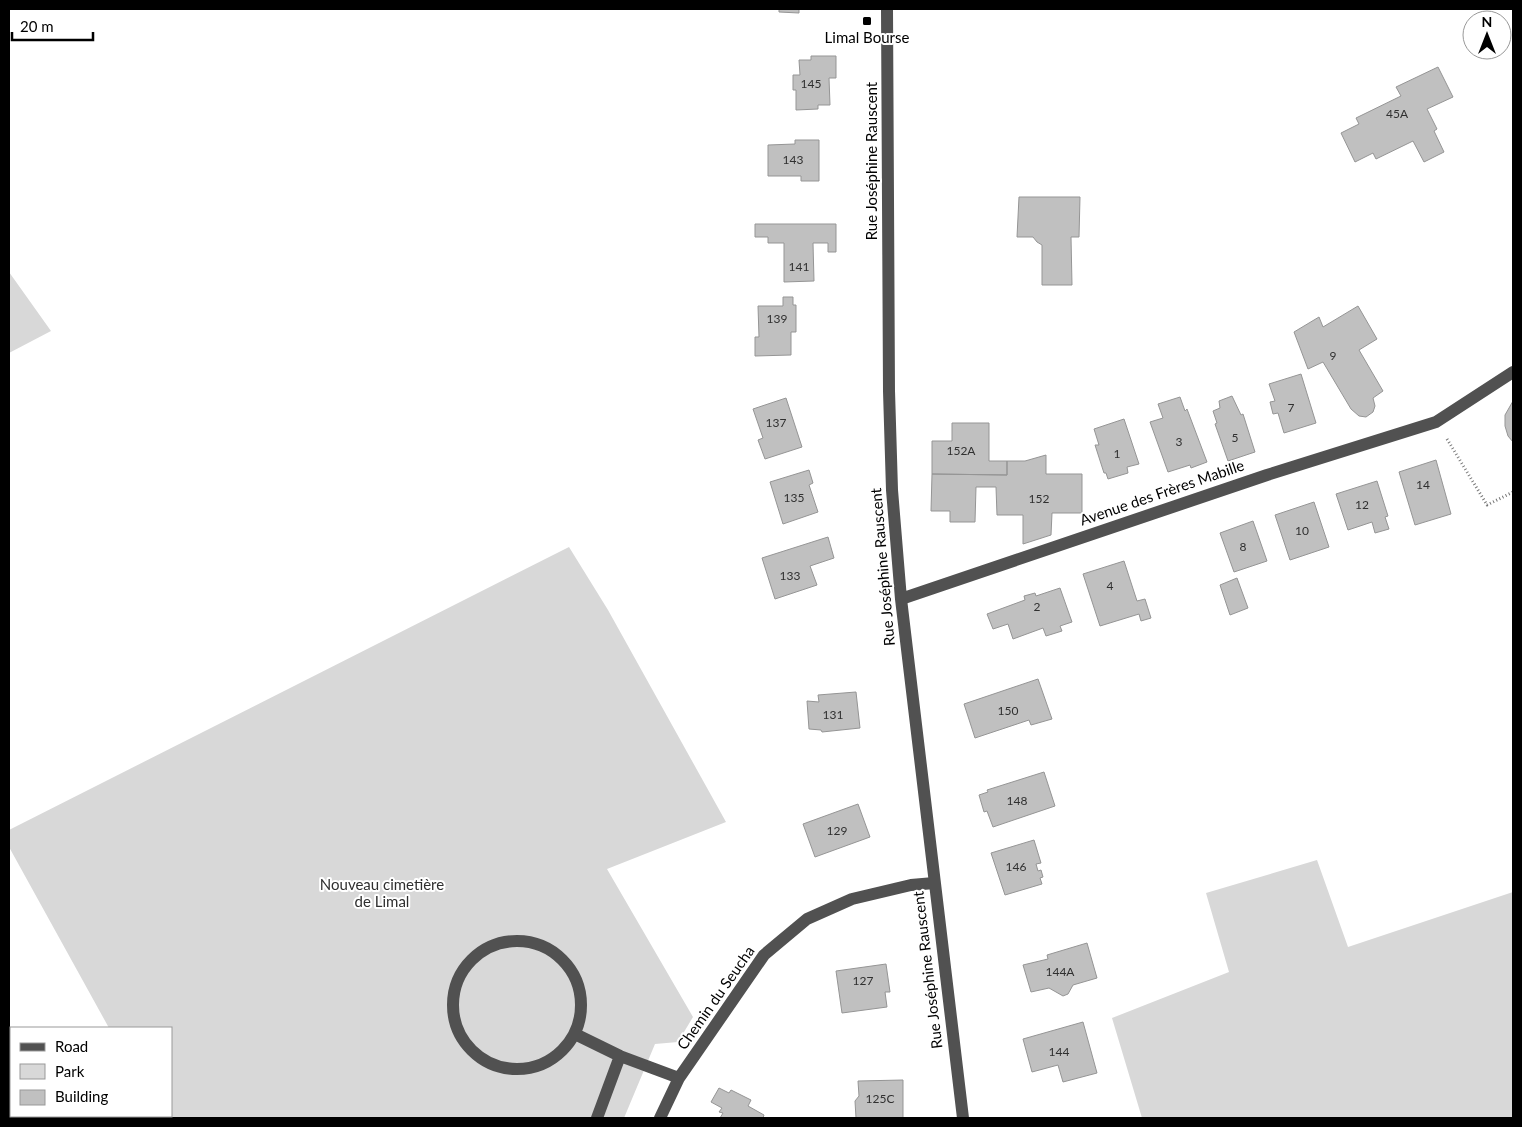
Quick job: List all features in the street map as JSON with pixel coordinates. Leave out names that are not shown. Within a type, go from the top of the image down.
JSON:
[{"type":"street","name":"Rue Joséphine Rauscent","points":[[887,9],[889,391],[892,490],[900,599],[963,1118]]},
{"type":"street","name":"Avenue des Frères Mabille","points":[[900,599],[1268,475],[1433,423],[1513,372]]},
{"type":"street","name":"Chemin du Seucha","points":[[660,1118],[679,1078],[764,955],[807,919],[852,899],[911,885],[934,882]]},
{"type":"street","points":[[514,940],[540,944],[563,959],[578,982],[582,1008],[575,1034],[558,1055],[534,1067],[507,1069],[482,1060],[463,1041],[453,1015],[454,988],[467,964],[488,947],[514,940]]},
{"type":"street","points":[[575,1034],[620,1056],[679,1078]]},
{"type":"street","points":[[596,1118],[620,1056]]},
{"type":"path","points":[[1433,423],[1444,435],[1487,506],[1513,492]]},
{"type":"green space","points":[[9,272],[51,331],[9,353]]},
{"type":"green space","name":"Nouveau cimetière de Limal","points":[[569,547],[608,610],[726,822],[607,869],[693,1017],[678,1042],[655,1044],[624,1118],[167,1118],[172,1117],[172,1027],[108,1027],[9,847],[9,830]]},
{"type":"green space","points":[[1317,860],[1348,947],[1513,892],[1513,1118],[1142,1118],[1112,1018],[1229,972],[1206,893]]},
{"type":"building","points":[[779,9],[799,9],[799,13],[779,12]]},
{"type":"building","points":[[811,56],[836,56],[836,78],[829,78],[830,105],[818,105],[818,109],[796,110],[796,90],[793,90],[793,75],[800,75],[799,60],[811,60]]},
{"type":"building","points":[[1438,67],[1453,97],[1427,109],[1437,129],[1434,131],[1444,152],[1424,162],[1413,141],[1376,159],[1373,153],[1355,162],[1341,133],[1359,124],[1356,118],[1401,96],[1396,87]]},
{"type":"building","points":[[795,140],[819,140],[819,181],[801,181],[801,176],[768,176],[768,145],[795,144]]},
{"type":"building","points":[[1019,197],[1080,197],[1079,237],[1071,237],[1072,285],[1042,285],[1042,245],[1033,237],[1017,237]]},
{"type":"building","points":[[755,224],[836,224],[836,252],[828,252],[828,243],[813,243],[814,281],[784,282],[784,243],[768,243],[768,237],[755,237]]},
{"type":"building","points":[[783,297],[793,297],[793,305],[796,305],[796,332],[791,332],[791,355],[755,356],[755,337],[759,337],[758,306],[783,306]]},
{"type":"building","points":[[1358,306],[1377,339],[1359,350],[1383,391],[1373,398],[1375,406],[1373,412],[1366,417],[1359,416],[1351,409],[1323,362],[1308,369],[1294,332],[1319,317],[1323,327]]},
{"type":"building","points":[[1301,374],[1316,423],[1284,433],[1278,413],[1273,414],[1270,402],[1275,401],[1269,384]]},
{"type":"building","points":[[1232,396],[1241,415],[1243,414],[1255,452],[1228,461],[1215,424],[1217,423],[1213,411],[1220,408],[1219,401]]},
{"type":"building","points":[[1180,397],[1185,411],[1187,409],[1207,462],[1191,468],[1190,465],[1168,472],[1150,422],[1163,418],[1158,404]]},
{"type":"building","points":[[786,398],[802,447],[765,459],[758,440],[763,438],[753,409]]},
{"type":"building","points":[[1513,401],[1513,442],[1508,436],[1505,426],[1505,415]]},
{"type":"building","points":[[1124,419],[1139,464],[1127,467],[1128,473],[1108,479],[1106,473],[1104,473],[1095,445],[1099,445],[1094,429]]},
{"type":"building","points":[[952,423],[989,423],[989,461],[1007,461],[1007,475],[932,474],[932,441],[952,441]]},
{"type":"building","points":[[1046,455],[1046,474],[1082,474],[1082,513],[1052,513],[1051,535],[1023,544],[1023,515],[997,515],[996,487],[976,487],[975,522],[950,522],[950,511],[931,511],[932,474],[1007,475],[1007,461],[1025,461]]},
{"type":"building","points":[[1436,460],[1451,514],[1415,525],[1399,472]]},
{"type":"building","points":[[809,470],[813,483],[809,485],[818,512],[783,524],[770,482]]},
{"type":"building","points":[[1377,481],[1388,516],[1385,517],[1389,529],[1375,533],[1372,522],[1348,530],[1336,494]]},
{"type":"building","points":[[1314,502],[1329,547],[1290,560],[1275,515]]},
{"type":"building","points":[[1253,521],[1267,561],[1234,572],[1220,533]]},
{"type":"building","points":[[828,537],[834,558],[810,566],[817,585],[775,599],[762,558]]},
{"type":"building","points":[[1124,561],[1137,601],[1145,599],[1151,618],[1141,621],[1139,614],[1100,626],[1083,574]]},
{"type":"building","points":[[1237,578],[1248,608],[1230,615],[1220,585]]},
{"type":"building","points":[[1060,588],[1072,622],[1060,626],[1062,631],[1046,636],[1043,628],[1013,639],[1008,624],[993,629],[987,614],[1025,600],[1024,596],[1035,593],[1036,596]]},
{"type":"building","points":[[1038,679],[1052,719],[1031,725],[1029,720],[975,738],[964,704]]},
{"type":"building","points":[[856,692],[860,728],[822,732],[821,730],[809,729],[807,701],[819,702],[818,695]]},
{"type":"building","points":[[1044,772],[1055,806],[993,827],[987,811],[984,812],[979,795],[988,792],[987,790]]},
{"type":"building","points":[[858,804],[870,837],[815,857],[803,824]]},
{"type":"building","points":[[1034,840],[1041,863],[1036,864],[1038,871],[1041,870],[1043,877],[1040,878],[1042,884],[1005,895],[991,853]]},
{"type":"building","points":[[1087,943],[1097,978],[1073,985],[1068,994],[1063,996],[1049,988],[1031,992],[1023,965],[1048,959],[1047,955]]},
{"type":"building","points":[[886,964],[890,992],[885,992],[887,1007],[842,1013],[836,971]]},
{"type":"building","points":[[1083,1022],[1097,1073],[1063,1082],[1058,1065],[1032,1072],[1023,1039]]},
{"type":"building","points":[[903,1080],[903,1118],[856,1118],[855,1101],[859,1096],[858,1081]]},
{"type":"building","points":[[719,1088],[729,1093],[731,1090],[751,1100],[748,1106],[764,1115],[763,1118],[720,1118],[723,1113],[719,1112],[722,1108],[711,1102]]},
{"type":"place","name":"Limal Bourse","points":[[867,21]]}]
